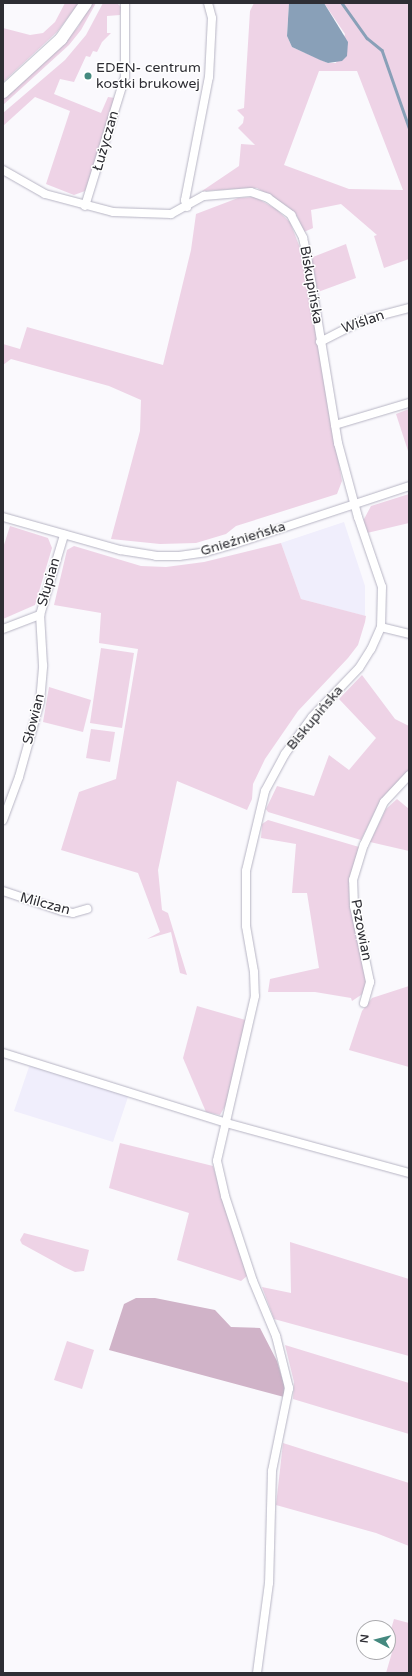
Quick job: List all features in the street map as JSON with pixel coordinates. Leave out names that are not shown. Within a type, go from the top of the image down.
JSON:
[{"type":"main road","points":[[3,92],[61,39],[86,3]]},
{"type":"street","name":"Łużyczan","points":[[86,206],[125,77],[125,3]]},
{"type":"street","points":[[187,207],[185,200],[209,77],[212,24],[208,3]]},
{"type":"street","name":"Biskupińska","points":[[3,170],[45,194],[113,212],[171,214],[187,207],[204,196],[251,192],[268,198],[291,215],[303,238],[308,256],[320,342],[335,425],[354,504],[382,587],[381,626],[366,659],[298,734],[265,791],[246,871],[246,926],[256,985],[251,1021],[217,1161],[225,1196],[253,1281],[276,1336],[289,1382],[272,1471],[268,1583],[257,1673]]},
{"type":"street","name":"Wiślan","points":[[320,342],[362,320],[409,308]]},
{"type":"street","points":[[335,425],[409,403]]},
{"type":"street","name":"Gnieźnieńska","points":[[3,517],[134,553],[156,556],[193,554],[234,544],[409,486]]},
{"type":"street","name":"Słupian","points":[[3,629],[40,615],[64,535]]},
{"type":"street","name":"Słowian","points":[[3,820],[19,777],[42,693],[43,665],[40,615]]},
{"type":"street","points":[[381,626],[409,634]]},
{"type":"street","name":"Pszowian","points":[[364,1003],[370,982],[354,906],[353,880],[364,845],[384,802],[409,775]]},
{"type":"street","name":"Milczan","points":[[3,891],[62,911],[73,913],[87,909]]},
{"type":"street","points":[[3,1053],[226,1123],[409,1173]]},
{"type":"shaded area","points":[[65,3],[79,3],[57,32],[3,82],[3,28],[30,35],[43,33],[55,22]]},
{"type":"shaded area","points":[[91,3],[96,3],[81,30],[69,45],[3,105],[3,99],[64,43],[78,27]]},
{"type":"shaded area","points":[[103,3],[117,3],[121,7],[120,15],[107,16],[107,33],[111,33],[102,42],[97,52],[93,51],[90,57],[86,56],[74,82],[60,79],[54,94],[101,113],[108,97],[115,98],[101,149],[85,191],[74,195],[46,184],[70,111],[35,97],[3,126],[3,113],[65,60],[86,35]]},
{"type":"shaded area","points":[[254,3],[289,3],[287,36],[292,47],[328,63],[336,63],[345,34],[324,3],[409,3],[409,259],[384,268],[374,236],[377,235],[341,204],[311,210],[313,228],[304,232],[297,216],[288,207],[257,188],[202,191],[239,166],[241,144],[255,145],[238,128],[243,123],[244,117],[237,110],[244,108],[250,11]],"holes":[[[319,71],[357,71],[403,190],[349,189],[284,165]]]},
{"type":"shaded area","points":[[255,197],[276,209],[290,222],[302,253],[342,481],[337,494],[236,526],[226,534],[196,543],[160,544],[111,539],[140,431],[141,400],[109,386],[11,359],[3,365],[3,344],[20,349],[27,327],[163,365],[191,250],[196,214],[238,198]]},
{"type":"shaded area","points":[[346,244],[356,278],[318,292],[311,264],[313,257]]},
{"type":"shaded area","points":[[409,409],[409,454],[396,414]]},
{"type":"shaded area","points":[[409,494],[409,523],[367,533],[363,521],[371,506]]},
{"type":"shaded area","points":[[344,522],[365,586],[365,616],[301,599],[281,543]]},
{"type":"shaded area","points":[[10,526],[48,538],[52,548],[35,605],[3,619],[3,548]]},
{"type":"shaded area","points":[[281,543],[301,599],[366,616],[365,622],[358,645],[348,658],[298,711],[265,759],[253,784],[252,799],[247,810],[177,781],[158,870],[162,910],[168,913],[187,975],[180,973],[171,932],[147,939],[160,932],[138,873],[61,850],[79,792],[116,779],[138,649],[99,643],[101,613],[54,605],[67,550],[74,546],[141,566],[166,567],[204,562]]},
{"type":"shaded area","points":[[101,648],[134,653],[122,728],[90,723]]},
{"type":"shaded area","points":[[362,675],[395,719],[409,726],[409,770],[379,803],[361,840],[268,812],[266,809],[277,786],[314,796],[329,755],[349,770],[376,738],[339,699]]},
{"type":"shaded area","points":[[49,687],[91,700],[83,732],[43,722]]},
{"type":"shaded area","points":[[91,729],[115,732],[110,762],[86,758]]},
{"type":"shaded area","points":[[397,799],[409,809],[409,851],[370,842],[386,809]]},
{"type":"shaded area","points":[[268,820],[359,847],[350,879],[367,981],[364,993],[352,1001],[351,998],[315,992],[268,992],[270,979],[319,968],[307,893],[292,893],[296,844],[261,838],[262,824]]},
{"type":"shaded area","points":[[409,986],[409,1067],[349,1050],[362,1011],[372,998]]},
{"type":"shaded area","points":[[197,1006],[249,1021],[228,1101],[220,1115],[206,1112],[183,1058]]},
{"type":"shaded area","points":[[30,1064],[129,1094],[113,1142],[14,1111]]},
{"type":"shaded area","points":[[120,1143],[213,1166],[247,1276],[241,1281],[177,1260],[189,1213],[109,1188]]},
{"type":"shaded area","points":[[24,1233],[89,1250],[84,1271],[75,1272],[22,1244],[20,1240]]},
{"type":"shaded area","points":[[290,1242],[409,1279],[409,1356],[274,1319],[262,1287],[291,1293]]},
{"type":"shaded area","points":[[136,1298],[155,1298],[215,1310],[231,1327],[260,1328],[277,1361],[284,1384],[284,1397],[109,1350],[124,1304]]},
{"type":"shaded area","points":[[67,1341],[94,1350],[82,1389],[54,1380]]},
{"type":"shaded area","points":[[285,1345],[409,1383],[409,1434],[293,1399],[294,1382]]},
{"type":"shaded area","points":[[283,1443],[409,1483],[409,1546],[376,1533],[276,1505]]},
{"type":"shaded area","points":[[394,1619],[409,1623],[409,1673],[386,1673],[390,1660],[396,1660],[396,1620]]},
{"type":"water","points":[[289,3],[324,3],[348,42],[347,56],[342,61],[328,63],[292,47],[287,36]]},
{"type":"waterway","points":[[342,3],[367,38],[382,50],[409,127]]},
{"type":"place","name":"EDEN- centrum kostki brukowej","points":[[88,76]]}]
